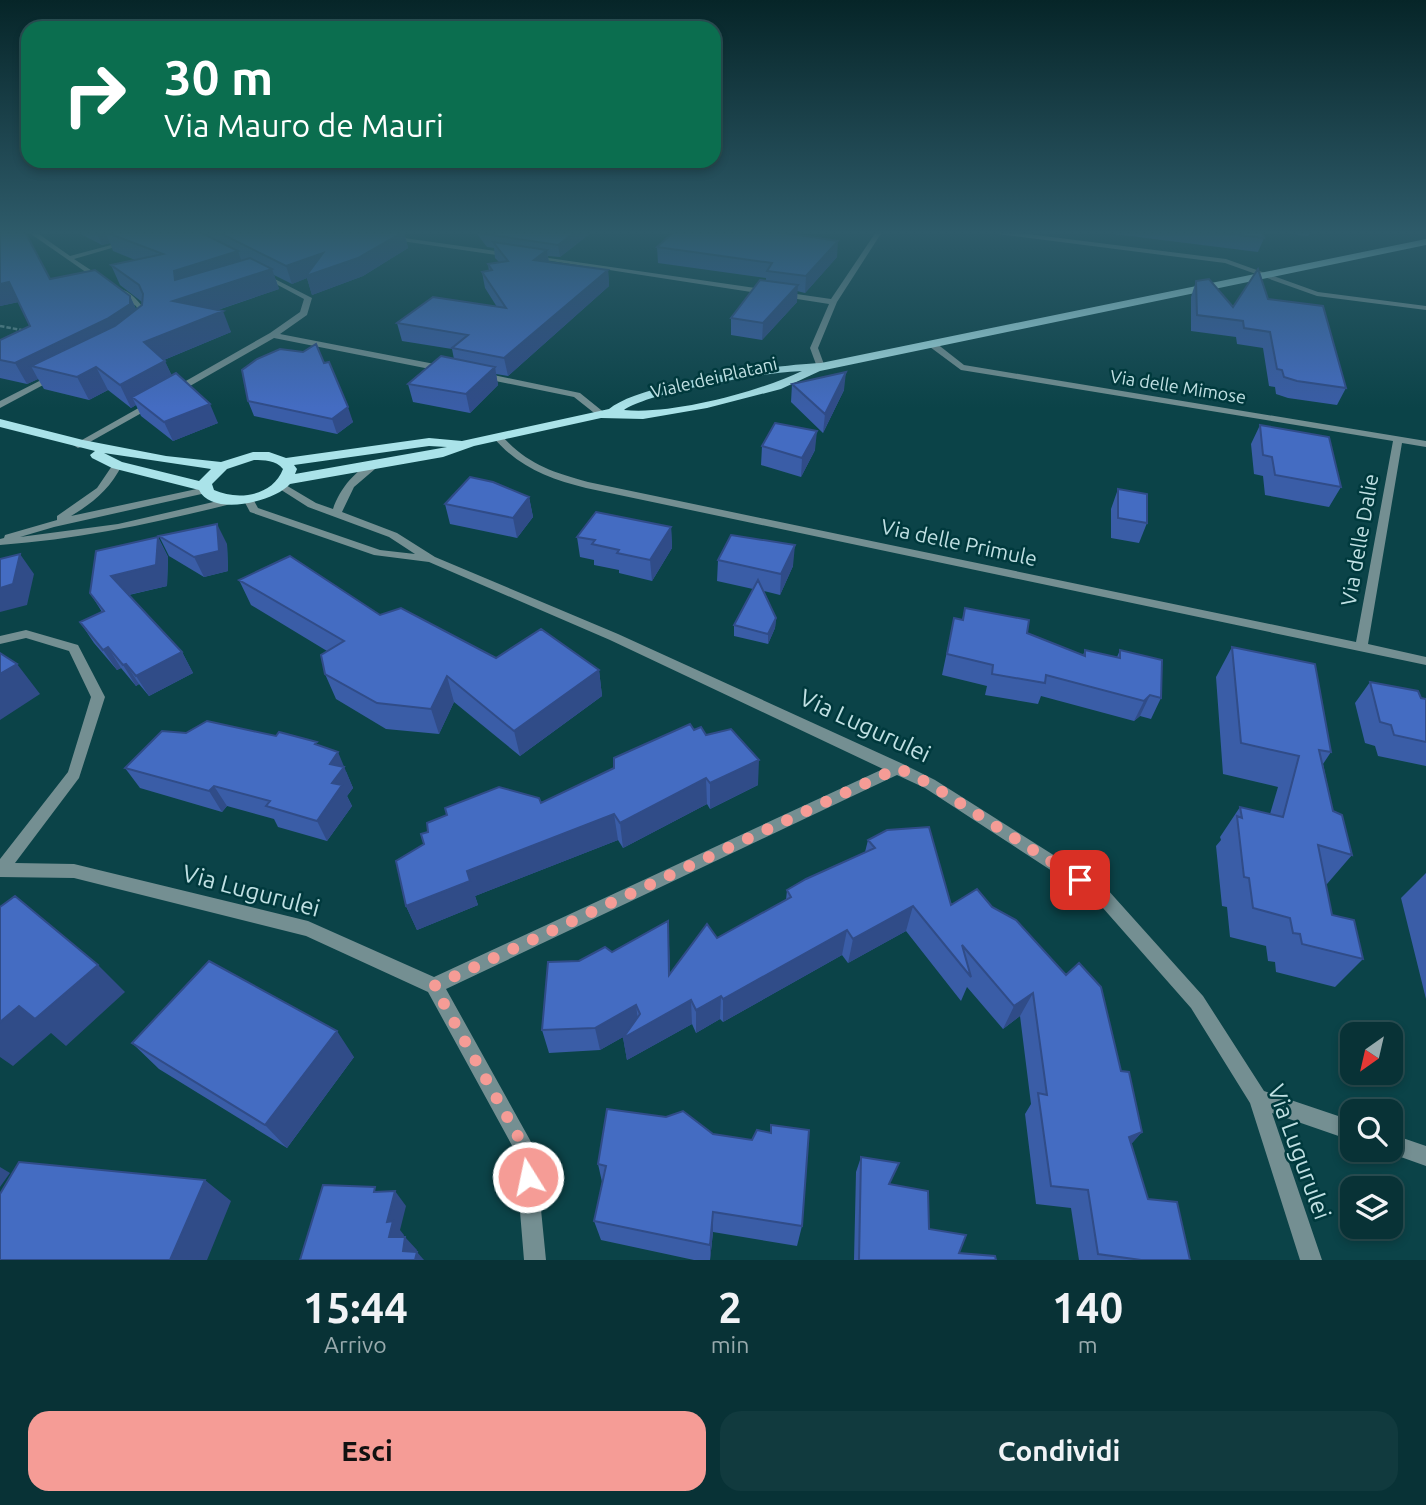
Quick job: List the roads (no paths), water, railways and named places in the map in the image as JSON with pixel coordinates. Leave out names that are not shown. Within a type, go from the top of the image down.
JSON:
[{"type":"main road","name":"Viale dei Platani","points":[[242,499],[282,484],[377,463],[443,453],[470,443],[608,412],[628,401],[663,391],[787,368],[821,367],[1193,291]]},
{"type":"main road","name":"Viale dei Platani","points":[[608,412],[643,415],[723,400],[799,378],[821,367]]},
{"type":"main road","points":[[0,423],[78,445],[169,463],[222,466]]},
{"type":"main road","name":"Viale dei Platani","points":[[222,466],[253,456],[275,457],[285,462],[429,442],[470,443]]},
{"type":"main road","points":[[78,445],[117,465],[205,488],[214,497],[242,499]]},
{"type":"main road","points":[[282,484],[289,473],[285,462]]},
{"type":"main road","points":[[205,488],[207,478],[222,466]]},
{"type":"street","points":[[116,291],[139,305],[146,315],[145,326]]},
{"type":"street","points":[[78,445],[273,335],[304,313],[308,298],[294,291]]},
{"type":"street","points":[[754,291],[833,302]]},
{"type":"street","points":[[821,367],[814,348],[840,291]]},
{"type":"street","points":[[1309,291],[1426,308]]},
{"type":"street","points":[[273,335],[458,371]]},
{"type":"street","name":"Via delle Mimose","points":[[933,345],[961,367],[1426,444]]},
{"type":"street","points":[[0,405],[61,373]]},
{"type":"street","points":[[471,374],[577,395],[608,412]]},
{"type":"street","name":"Via delle Primule","points":[[498,437],[515,457],[544,473],[586,485],[1426,661]]},
{"type":"street","name":"Via delle Dalie","points":[[1361,647],[1398,439]]},
{"type":"street","points":[[336,515],[342,493],[377,463]]},
{"type":"street","points":[[51,524],[99,494],[109,483],[117,465]]},
{"type":"street","name":"Via Lugurulei","points":[[282,484],[336,515],[393,535],[431,559],[614,637],[930,784],[1101,894],[1197,1002],[1258,1098],[1311,1260]]},
{"type":"street","points":[[0,541],[51,524],[205,488]]},
{"type":"street","points":[[0,541],[52,539],[242,499]]},
{"type":"street","name":"Via Lugurulei","points":[[242,499],[254,510],[378,553],[431,559]]},
{"type":"street","name":"Via Lugurulei","points":[[0,640],[26,635],[74,648],[98,697],[74,774],[1,870]]},
{"type":"street","points":[[535,1260],[525,1149],[434,986],[898,768]]},
{"type":"street","name":"Via Lugurulei","points":[[1,870],[74,871],[308,929],[434,986]]},
{"type":"street","points":[[1258,1098],[1340,1126]]},
{"type":"street","points":[[1403,1148],[1426,1156]]}]
